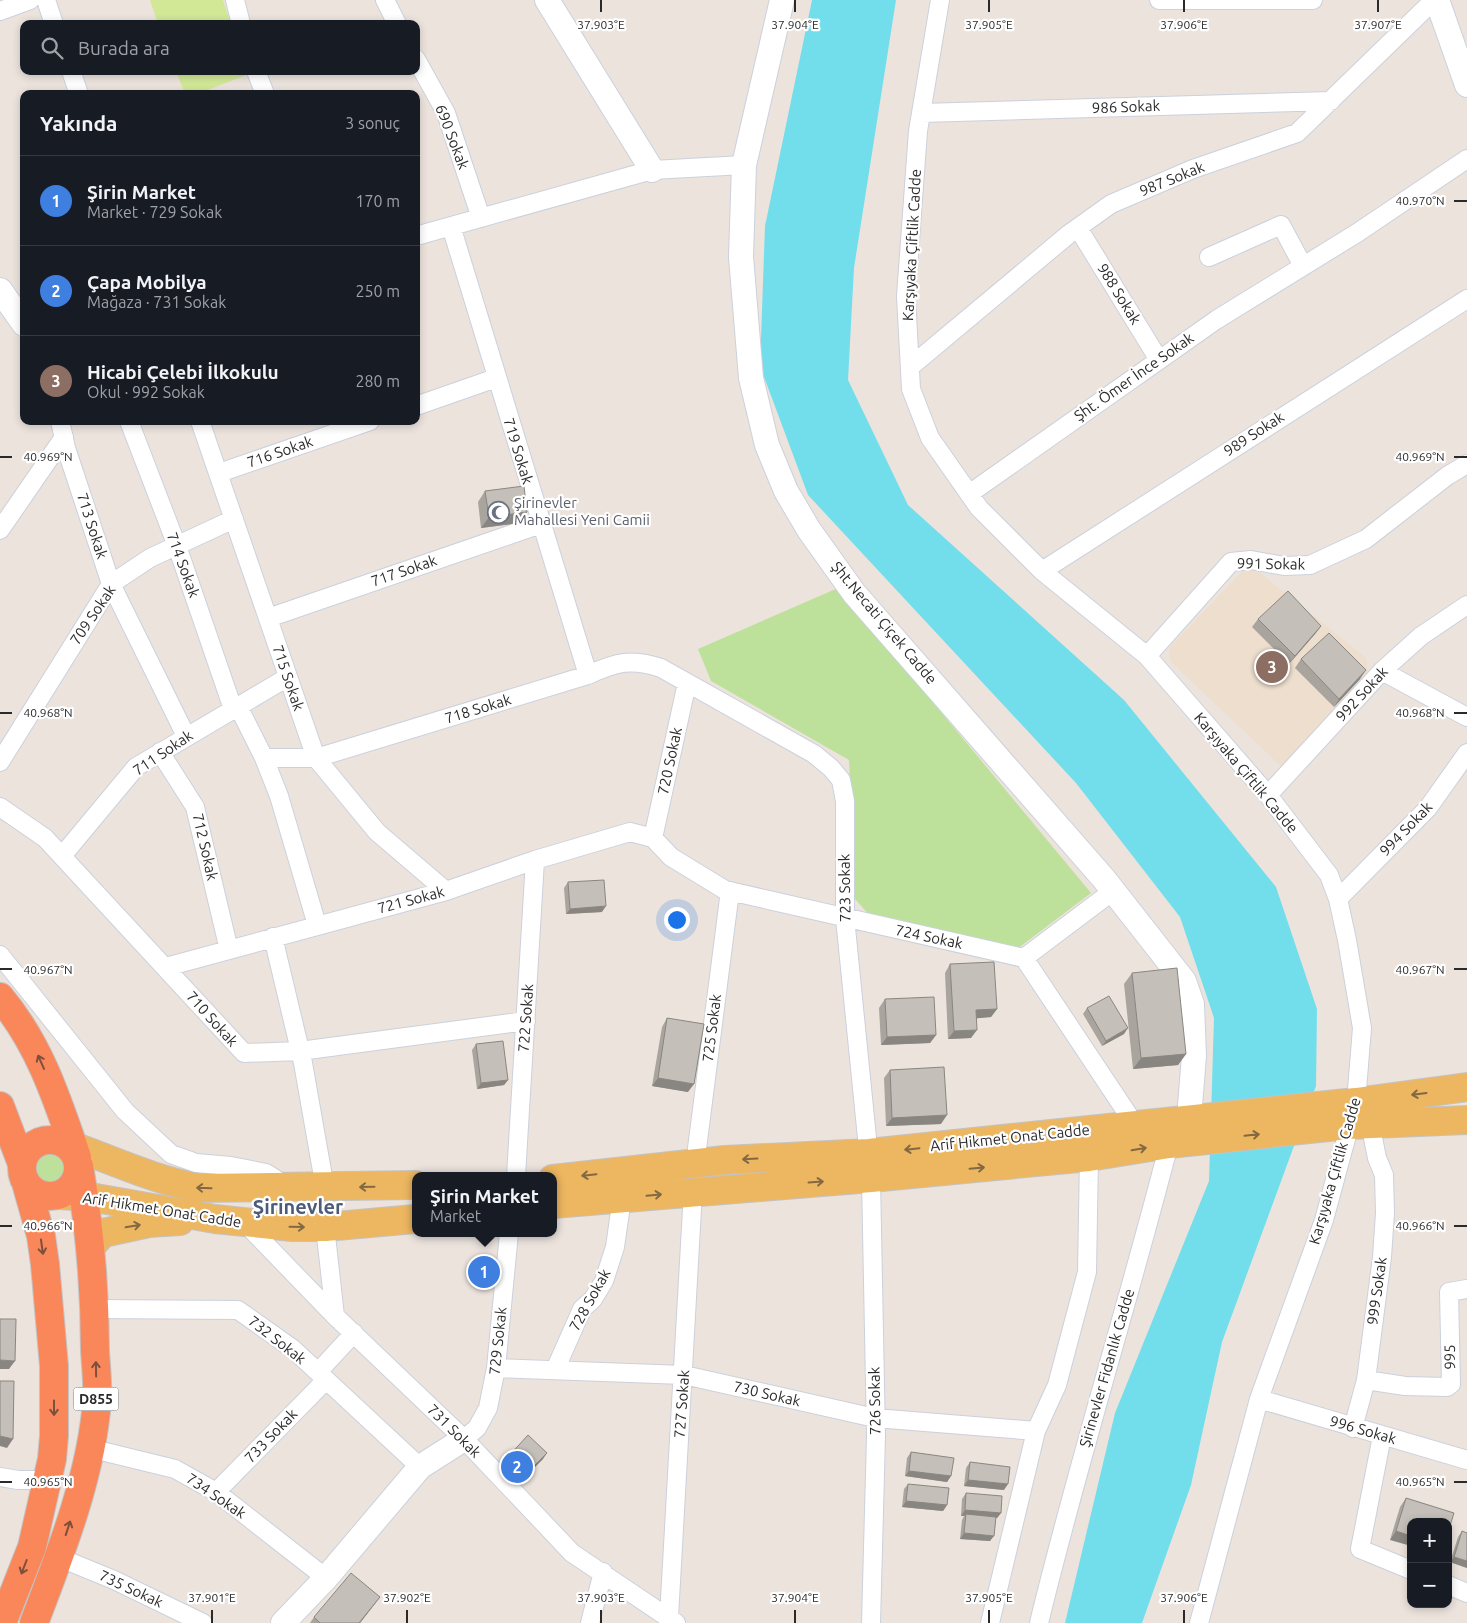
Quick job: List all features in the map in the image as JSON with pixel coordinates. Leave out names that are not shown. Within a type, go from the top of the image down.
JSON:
[{"type":"highway","name":"D855","points":[[0,997],[31,1038],[57,1098],[73,1153],[71,1196],[91,1246],[96,1309],[96,1400],[89,1448],[58,1557],[34,1623]]},
{"type":"highway","name":"D855","points":[[0,1106],[24,1173],[41,1236],[54,1366],[54,1436],[47,1480],[32,1547],[2,1623]]},
{"type":"highway","points":[[71,1196],[40,1194],[24,1173],[24,1155],[37,1142],[56,1140],[73,1153]]},
{"type":"main road","name":"Arif Hikmet Onat Cadde","points":[[1347,1116],[1467,1087]]},
{"type":"main road","points":[[57,1098],[91,1138],[118,1162]]},
{"type":"main road","name":"Arif Hikmet Onat Cadde","points":[[557,1204],[693,1191],[1135,1125],[1199,1125],[1347,1116],[1467,1120]]},
{"type":"main road","name":"Arif Hikmet Onat Cadde","points":[[557,1179],[725,1160],[870,1166],[1089,1157],[1169,1144],[1199,1125]]},
{"type":"main road","name":"Arif Hikmet Onat Cadde","points":[[73,1153],[118,1162],[139,1173],[165,1182],[198,1188],[412,1186]]},
{"type":"main road","name":"Arif Hikmet Onat Cadde","points":[[71,1196],[139,1204],[215,1219],[292,1227],[324,1227],[412,1219]]},
{"type":"main road","points":[[91,1246],[103,1233],[121,1228],[149,1223],[215,1219]]},
{"type":"street","points":[[0,12],[30,0]]},
{"type":"street","points":[[46,0],[53,20]]},
{"type":"street","points":[[235,0],[240,20]]},
{"type":"street","points":[[385,0],[395,20]]},
{"type":"street","points":[[547,0],[652,170]]},
{"type":"street","name":"Şht.Necati Çiçek Cadde","points":[[782,0],[744,165],[741,257],[750,378],[767,445],[786,491],[809,530],[854,593],[1113,891],[1184,981],[1192,1004],[1199,1125]]},
{"type":"street","name":"Karşıyaka Çiftlik Cadde","points":[[940,0],[918,131],[906,296],[911,389],[930,438],[979,508],[1042,571],[1147,656],[1268,795],[1329,875],[1338,899],[1362,1028],[1347,1116],[1324,1220],[1259,1399],[1199,1623]]},
{"type":"street","points":[[1159,0],[1313,0]]},
{"type":"street","points":[[1435,0],[1467,85]]},
{"type":"street","name":"987 Sokak","points":[[910,367],[1078,228],[1111,204],[1193,169],[1297,133],[1435,0]]},
{"type":"street","name":"690 Sokak","points":[[420,66],[446,113],[481,218]]},
{"type":"street","points":[[72,75],[78,90]]},
{"type":"street","points":[[258,75],[263,90]]},
{"type":"street","name":"986 Sokak","points":[[921,113],[1331,101]]},
{"type":"street","name":"Şht. Ömer İnce Sokak","points":[[969,494],[1216,320],[1303,266],[1467,159]]},
{"type":"street","points":[[420,235],[652,170],[744,165]]},
{"type":"street","points":[[1209,257],[1281,225],[1303,266]]},
{"type":"street","name":"719 Sokak","points":[[451,226],[588,675]]},
{"type":"street","name":"988 Sokak","points":[[1078,228],[1159,360]]},
{"type":"street","points":[[0,290],[20,318]]},
{"type":"street","name":"989 Sokak","points":[[1042,571],[1467,299]]},
{"type":"street","points":[[420,405],[496,378]]},
{"type":"street","name":"714 Sokak","points":[[131,425],[236,707],[264,758],[279,796],[317,925]]},
{"type":"street","name":"715 Sokak","points":[[201,425],[316,758],[377,832],[446,891]]},
{"type":"street","name":"716 Sokak","points":[[218,473],[358,425]]},
{"type":"street","points":[[0,530],[62,429]]},
{"type":"street","name":"713 Sokak","points":[[62,429],[111,584],[186,736]]},
{"type":"street","name":"991 Sokak","points":[[1147,656],[1231,562],[1251,560],[1284,566],[1310,565],[1366,539],[1447,476],[1467,464]]},
{"type":"street","name":"709 Sokak","points":[[0,762],[111,584],[150,558],[234,519]]},
{"type":"street","name":"717 Sokak","points":[[268,618],[541,524]]},
{"type":"street","name":"992 Sokak","points":[[1268,795],[1382,671],[1421,636],[1467,605]]},
{"type":"street","name":"718 Sokak","points":[[264,758],[316,758],[588,675],[605,667],[641,661],[661,668],[687,683]]},
{"type":"street","points":[[1382,671],[1467,718]]},
{"type":"street","name":"711 Sokak","points":[[62,856],[136,767],[288,678]]},
{"type":"street","name":"720 Sokak","points":[[653,838],[687,683]]},
{"type":"street","name":"723 Sokak","points":[[687,683],[814,754],[831,768],[841,780],[845,802],[845,918],[870,1166]]},
{"type":"street","name":"712 Sokak","points":[[160,752],[195,807],[229,950]]},
{"type":"street","name":"994 Sokak","points":[[1338,899],[1428,808],[1467,753]]},
{"type":"street","name":"710 Sokak","points":[[0,807],[45,838],[244,1053],[300,1051],[526,1021]]},
{"type":"street","name":"721 Sokak","points":[[166,967],[273,936],[446,891],[535,860],[630,832],[653,838]]},
{"type":"street","name":"724 Sokak","points":[[653,838],[671,857],[730,891],[1024,958]]},
{"type":"street","name":"722 Sokak","points":[[516,1172],[535,860]]},
{"type":"street","name":"725 Sokak","points":[[695,1164],[730,891]]},
{"type":"street","points":[[1113,891],[1024,958],[1135,1125]]},
{"type":"street","points":[[273,936],[300,1051],[324,1188]]},
{"type":"street","points":[[0,955],[125,1111],[171,1154],[196,1163],[231,1166],[266,1173],[290,1188]]},
{"type":"street","name":"999 Sokak","points":[[1347,1116],[1377,1158],[1384,1175],[1385,1213],[1382,1257],[1366,1380],[1353,1428]]},
{"type":"street","name":"Şirinevler Fidanlık Cadde","points":[[1039,1623],[1068,1506],[1147,1230],[1169,1144]]},
{"type":"street","points":[[990,1623],[1036,1431],[1057,1385],[1087,1272],[1089,1157]]},
{"type":"street","name":"726 Sokak","points":[[870,1166],[875,1418],[871,1623]]},
{"type":"street","name":"727 Sokak","points":[[672,1620],[693,1191]]},
{"type":"street","name":"728 Sokak","points":[[555,1370],[582,1309],[593,1299],[604,1281],[615,1247],[622,1198]]},
{"type":"street","name":"731 Sokak","points":[[245,1223],[335,1316],[464,1439],[572,1553],[672,1620]]},
{"type":"street","points":[[324,1227],[335,1316]]},
{"type":"street","name":"729 Sokak","points":[[464,1439],[477,1428],[488,1408],[496,1368],[509,1237]]},
{"type":"street","name":"995","points":[[1366,1380],[1414,1386],[1447,1387],[1451,1384],[1449,1292],[1467,1289]]},
{"type":"street","name":"732 Sokak","points":[[96,1309],[238,1310],[292,1349],[420,1467]]},
{"type":"street","name":"733 Sokak","points":[[216,1492],[322,1376],[354,1333]]},
{"type":"street","name":"730 Sokak","points":[[496,1368],[684,1375],[875,1418],[1036,1431]]},
{"type":"street","name":"996 Sokak","points":[[1259,1399],[1467,1460]]},
{"type":"street","points":[[1382,1436],[1360,1549],[1407,1568]]},
{"type":"street","points":[[283,1623],[326,1578],[420,1467],[464,1439]]},
{"type":"street","name":"734 Sokak","points":[[89,1448],[175,1469],[216,1492],[326,1578]]},
{"type":"street","points":[[0,1477],[18,1480],[47,1480]]},
{"type":"street","name":"735 Sokak","points":[[58,1557],[114,1580],[203,1623]]},
{"type":"street","points":[[590,1623],[603,1572]]},
{"type":"street","points":[[1452,1587],[1467,1593]]},
{"type":"shaded area","points":[[1249,564],[1366,658],[1368,674],[1283,768],[1170,661],[1169,648]]},
{"type":"green space","points":[[150,0],[223,0],[230,20],[157,20]]},
{"type":"green space","points":[[178,75],[246,75],[207,90],[183,90]]},
{"type":"green space","points":[[838,588],[1091,893],[1017,949],[871,917],[855,899],[849,760],[711,681],[698,649]]},
{"type":"green space","points":[[51,1152],[57,1153],[62,1157],[66,1162],[66,1174],[62,1179],[57,1183],[51,1184],[45,1183],[40,1179],[36,1174],[35,1168],[36,1162],[40,1157],[45,1153]]},
{"type":"water","points":[[812,0],[896,0],[854,268],[848,380],[908,505],[1124,700],[1276,887],[1317,1009],[1316,1086],[1222,1342],[1191,1485],[1142,1623],[1065,1623],[1115,1413],[1209,1181],[1214,1018],[1180,917],[1076,783],[808,495],[760,366],[765,226]]},
{"type":"building","points":[[524,486],[527,512],[489,517],[485,491]]},
{"type":"building","points":[[1288,591],[1321,626],[1295,656],[1258,619]]},
{"type":"building","points":[[1329,633],[1366,670],[1339,699],[1301,659]]},
{"type":"building","points":[[604,880],[606,906],[570,909],[568,882]]},
{"type":"building","points":[[994,962],[997,1009],[976,1010],[977,1030],[954,1031],[950,964]]},
{"type":"building","points":[[1177,968],[1186,1054],[1141,1058],[1132,973]]},
{"type":"building","points":[[1109,996],[1128,1028],[1106,1041],[1087,1008]]},
{"type":"building","points":[[934,997],[936,1035],[887,1037],[885,999]]},
{"type":"building","points":[[667,1018],[704,1024],[694,1084],[658,1078]]},
{"type":"building","points":[[503,1041],[508,1080],[481,1083],[476,1044]]},
{"type":"building","points":[[944,1067],[947,1115],[892,1118],[890,1070]]},
{"type":"building","points":[[0,1319],[16,1319],[15,1361],[0,1360]]},
{"type":"building","points":[[0,1381],[14,1381],[13,1439],[0,1436]]},
{"type":"building","points":[[528,1435],[547,1453],[526,1474],[508,1457]]},
{"type":"building","points":[[911,1452],[954,1458],[951,1476],[909,1471]]},
{"type":"building","points":[[970,1462],[1010,1467],[1008,1484],[968,1480]]},
{"type":"building","points":[[908,1484],[949,1488],[947,1505],[906,1501]]},
{"type":"building","points":[[966,1493],[1002,1496],[1001,1513],[965,1510]]},
{"type":"building","points":[[1406,1498],[1454,1513],[1452,1519],[1407,1518],[1407,1535],[1396,1531]]},
{"type":"building","points":[[966,1514],[996,1517],[994,1536],[964,1533]]},
{"type":"building","points":[[1462,1531],[1467,1533],[1467,1561],[1454,1557]]},
{"type":"building","points":[[351,1573],[380,1597],[359,1623],[320,1623],[314,1617]]},
{"type":"place","name":"Şirinevler Mahallesi Yeni Camii","points":[[498,512]]},
{"type":"place","name":"Hicabi Çelebi İlkokulu","points":[[1272,667]]},
{"type":"place","name":"Şirin Market","points":[[484,1272]]},
{"type":"place","name":"Çapa Mobilya","points":[[517,1467]]},
{"type":"district","name":"Şirinevler","points":[[298,1207]]}]
